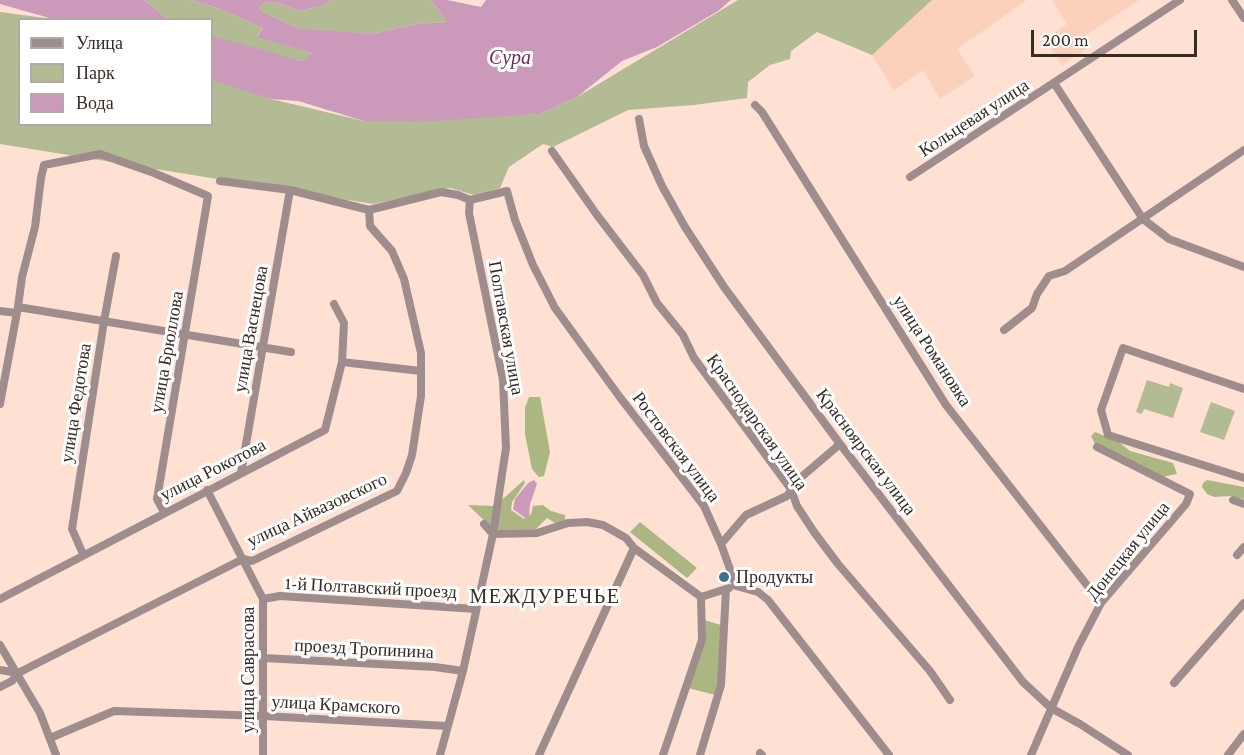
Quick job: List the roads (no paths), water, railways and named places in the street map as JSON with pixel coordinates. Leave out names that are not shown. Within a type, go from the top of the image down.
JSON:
[{"type":"street","name":"Кольцевая улица","points":[[910,177],[1180,0]]},
{"type":"street","points":[[1232,0],[1244,18]]},
{"type":"street","name":"Кольцевая улица","points":[[1054,83],[1143,219],[1169,239],[1244,267]]},
{"type":"street","name":"улица Романовка","points":[[755,105],[768,122],[946,405],[1101,603]]},
{"type":"street","name":"Красноярская улица","points":[[639,119],[644,146],[662,186],[685,227],[724,288],[840,444],[1023,682],[1051,708],[1128,755]]},
{"type":"street","name":"Краснодарская улица","points":[[552,150],[643,275],[657,303],[683,335],[694,358],[791,489],[797,506],[814,532],[838,564],[930,671],[950,700]]},
{"type":"street","points":[[1004,330],[1032,308],[1037,294],[1049,276],[1065,271],[1244,150]]},
{"type":"street","name":"улица Брюллова","points":[[18,310],[22,277],[35,227],[40,178],[44,165],[100,154],[154,173],[208,196],[158,499],[164,512]]},
{"type":"street","points":[[220,181],[290,190],[369,210],[441,192],[470,200]]},
{"type":"street","name":"улица Васнецова","points":[[241,473],[290,190]]},
{"type":"street","name":"Ростовская улица","points":[[470,200],[507,191],[515,220],[555,308],[704,506],[736,586]]},
{"type":"street","name":"Полтавская улица","points":[[440,755],[463,671],[494,534],[506,448],[503,380],[469,213],[470,200]]},
{"type":"street","name":"улица Айвазовского","points":[[0,687],[12,681],[18,673],[243,558],[252,561],[397,492],[412,455],[421,396],[421,353],[404,279],[392,251],[370,226],[369,210]]},
{"type":"street","name":"улица Федотова","points":[[83,554],[72,529],[116,256]]},
{"type":"street","name":"улица Рокотова","points":[[0,599],[325,430],[342,362],[344,323],[334,304]]},
{"type":"street","points":[[0,310],[18,310],[104,321],[291,352]]},
{"type":"street","points":[[0,404],[18,310]]},
{"type":"street","points":[[1244,389],[1123,348],[1101,410],[1108,435],[1244,478]]},
{"type":"street","points":[[342,362],[421,371]]},
{"type":"street","points":[[721,544],[746,515],[787,496],[799,479],[840,444]]},
{"type":"street","name":"Донецкая улица","points":[[1031,755],[1078,647],[1101,603],[1186,504],[1190,494],[1097,447]]},
{"type":"street","name":"улица Саврасова","points":[[207,490],[263,599],[263,755]]},
{"type":"street","points":[[1233,500],[1244,504]]},
{"type":"street","points":[[484,524],[494,534],[537,533],[568,524],[587,522],[603,525],[626,538],[634,548],[701,597]]},
{"type":"street","points":[[1237,555],[1244,547]]},
{"type":"street","points":[[539,755],[634,548]]},
{"type":"street","points":[[701,597],[736,586],[758,592],[768,600],[890,755]]},
{"type":"street","points":[[700,755],[721,685],[726,589]]},
{"type":"street","name":"1-й Полтавский проезд","points":[[263,599],[280,596],[476,609]]},
{"type":"street","points":[[663,755],[702,640],[701,597]]},
{"type":"street","points":[[1174,683],[1244,603]]},
{"type":"street","points":[[0,645],[40,713],[56,755]]},
{"type":"street","name":"проезд Тропинина","points":[[264,658],[435,667],[463,671]]},
{"type":"street","points":[[0,670],[18,673]]},
{"type":"street","name":"улица Крамского","points":[[50,738],[114,711],[447,726]]},
{"type":"street","points":[[1228,755],[1244,734]]},
{"type":"water","points":[[0,0],[144,0],[167,18],[49,18],[0,4]]},
{"type":"water","name":"Сура","points":[[191,0],[332,0],[321,6],[300,11],[279,3],[264,2],[259,8],[297,28],[372,34],[417,24],[448,22],[433,2],[427,0],[447,0],[481,7],[486,0],[731,0],[718,11],[657,47],[622,61],[577,97],[540,114],[419,122],[364,121],[298,101],[271,99],[213,80],[213,36],[302,61],[312,53],[257,37],[263,28],[220,9]]},
{"type":"water","points":[[534,480],[537,484],[530,504],[529,516],[525,518],[513,509],[515,499],[528,483]]},
{"type":"place","name":"Продукты","points":[[724,577]]},
{"type":"district","name":"МЕЖДУРЕЧЬЕ","points":[[545,597]]}]
